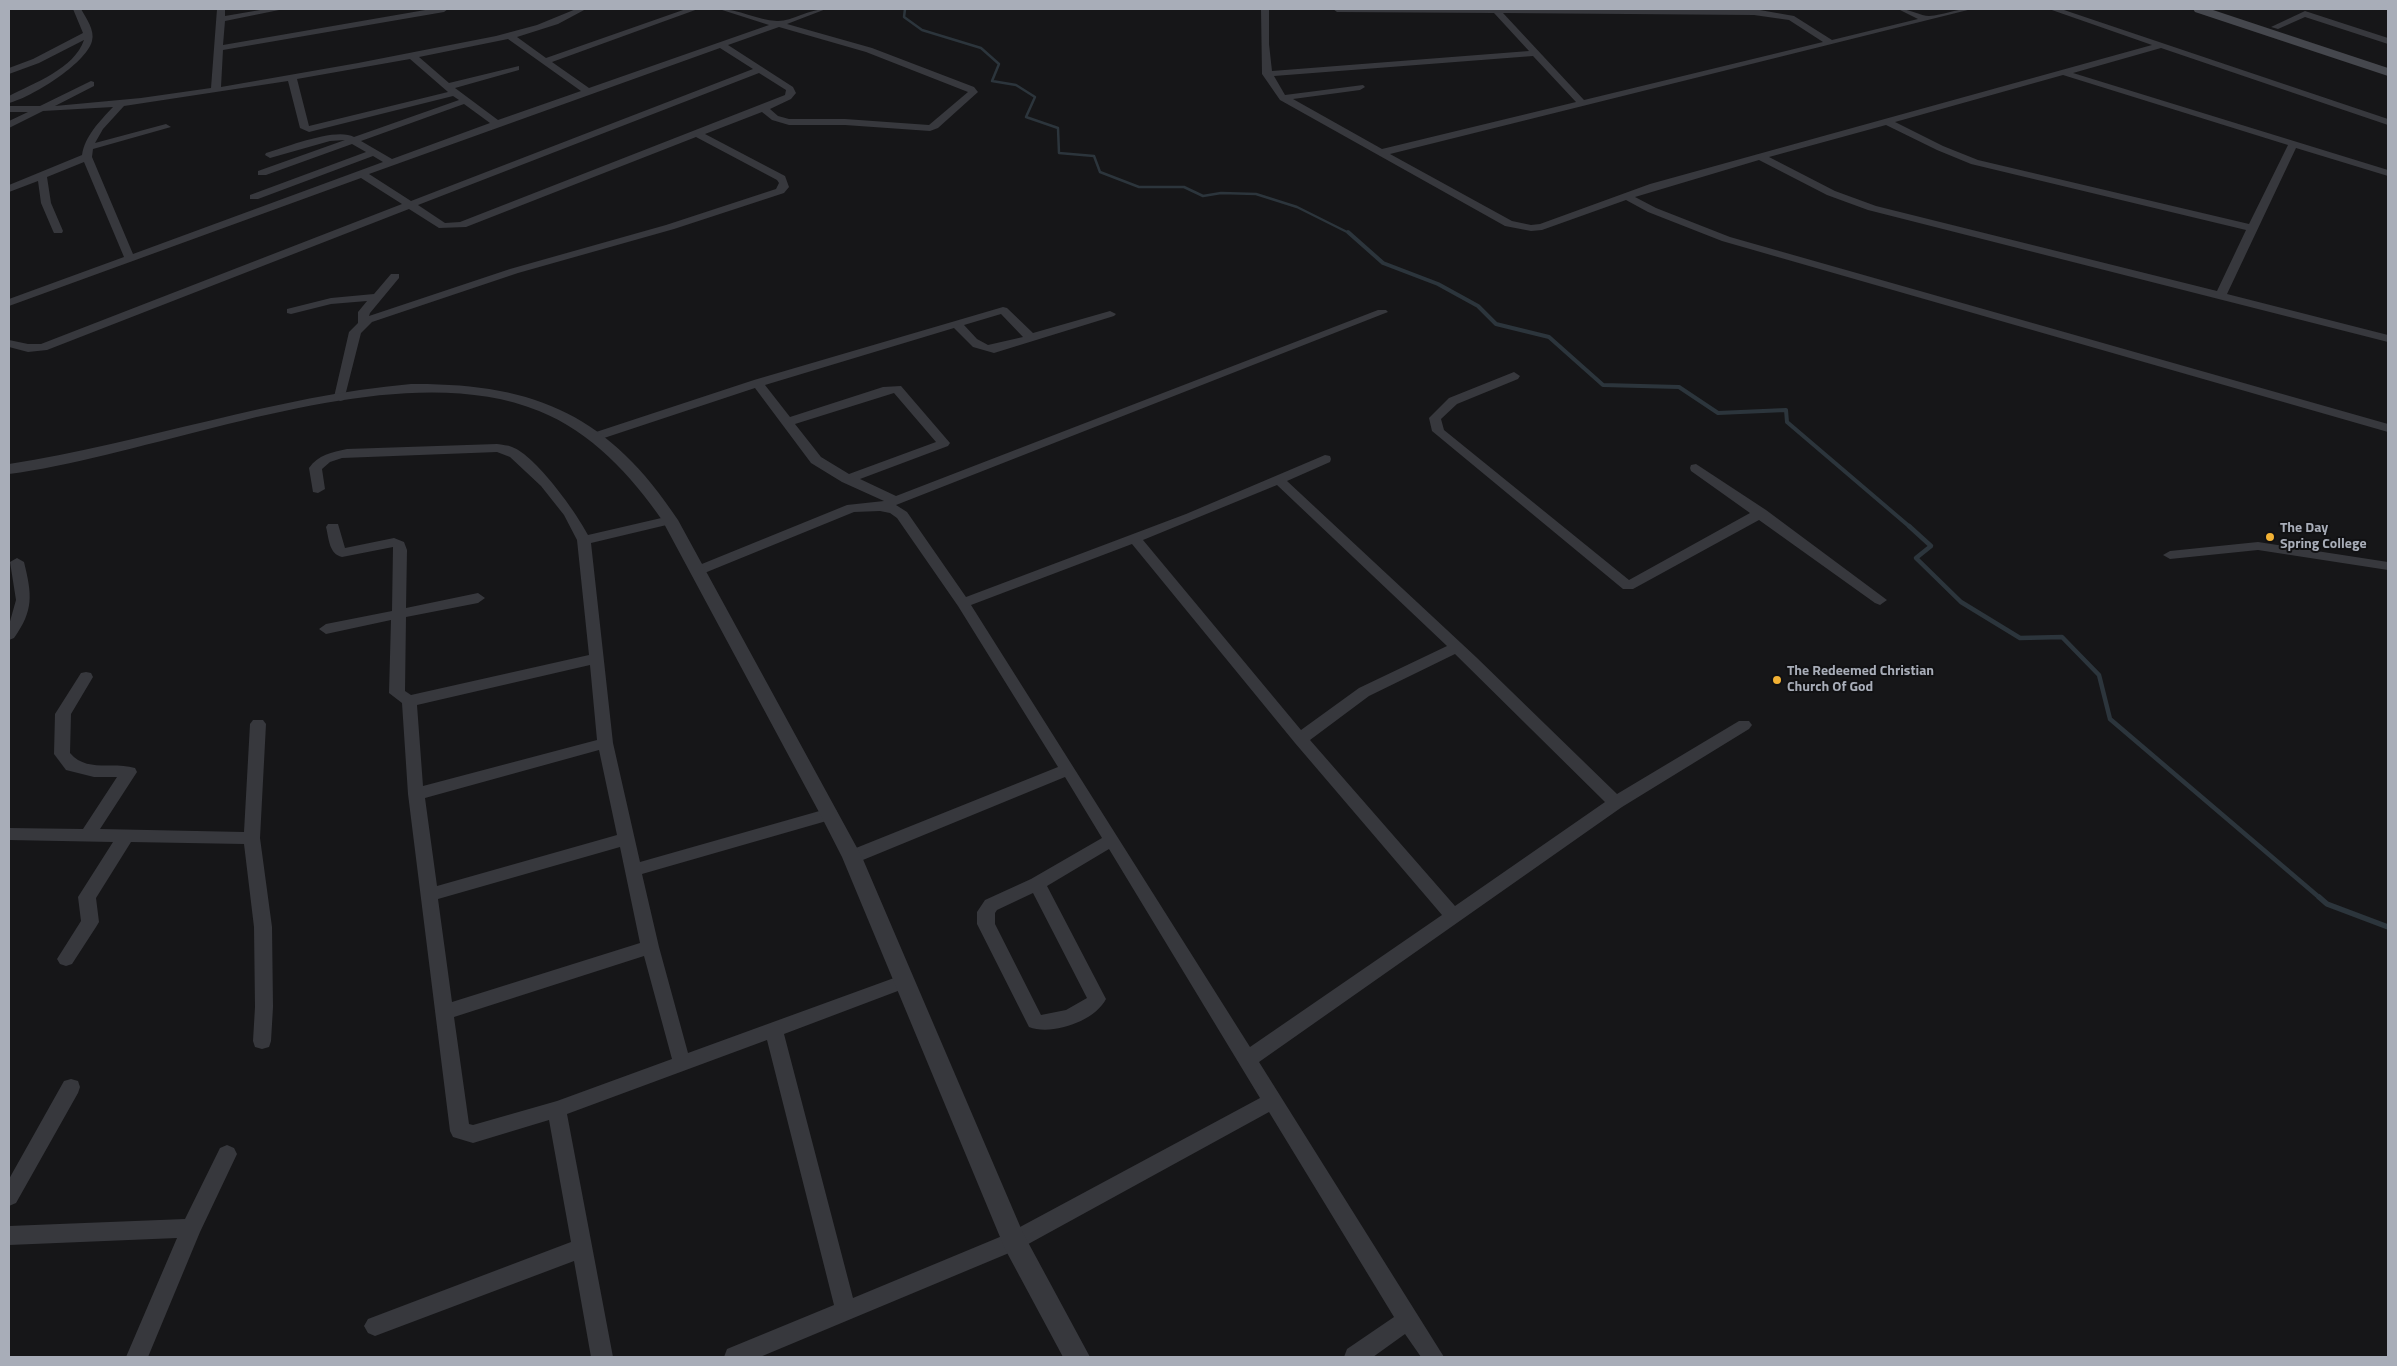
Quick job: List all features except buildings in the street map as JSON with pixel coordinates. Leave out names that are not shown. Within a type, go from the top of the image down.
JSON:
[{"type":"main road","points":[[2199,9],[2388,72]]},
{"type":"main road","points":[[2220,9],[2388,65]]},
{"type":"street","points":[[9,100],[67,67],[85,47],[88,34],[77,9]]},
{"type":"street","points":[[216,89],[221,9]]},
{"type":"street","points":[[221,19],[280,9]]},
{"type":"street","points":[[219,48],[444,9]]},
{"type":"street","points":[[9,109],[76,108],[292,77],[412,56],[510,36],[552,23],[582,9]]},
{"type":"street","points":[[545,62],[694,9]]},
{"type":"street","points":[[724,9],[884,55],[971,89],[973,92],[930,128],[861,122],[780,121],[763,108]]},
{"type":"street","points":[[9,303],[497,124],[822,9]]},
{"type":"street","points":[[1265,9],[1268,74],[1273,88],[1283,98],[1509,224],[1520,227],[1542,227],[1626,196],[1692,175],[2162,45]]},
{"type":"street","points":[[1337,9],[1735,11],[1776,14],[1800,22],[1830,42]]},
{"type":"street","points":[[1902,9],[1926,19]]},
{"type":"street","points":[[1380,153],[1581,102],[1968,9]]},
{"type":"street","points":[[2053,9],[2388,122]]},
{"type":"street","points":[[2275,27],[2315,9]]},
{"type":"street","points":[[1496,10],[1581,102]]},
{"type":"street","points":[[2305,14],[2388,41]]},
{"type":"street","points":[[9,71],[36,61],[88,34]]},
{"type":"street","points":[[510,36],[588,92]]},
{"type":"street","points":[[362,174],[443,226],[462,225],[763,108],[788,97],[791,93],[790,89],[722,45]]},
{"type":"street","points":[[1268,74],[1535,53]]},
{"type":"street","points":[[412,56],[451,90],[497,124]]},
{"type":"street","points":[[292,77],[305,128],[309,129],[451,90],[516,68]]},
{"type":"street","points":[[9,344],[28,348],[43,346],[761,69]]},
{"type":"street","points":[[2065,73],[2388,173]]},
{"type":"street","points":[[9,125],[91,84]]},
{"type":"street","points":[[1283,98],[1360,87]]},
{"type":"street","points":[[262,174],[465,101]]},
{"type":"street","points":[[122,102],[92,137],[87,152],[130,259]]},
{"type":"street","points":[[1888,122],[1940,148],[1975,162],[2251,228]]},
{"type":"street","points":[[9,189],[42,176],[87,152],[166,127]]},
{"type":"street","points":[[340,397],[355,332],[368,320],[514,271],[670,227],[780,191],[784,187],[781,178],[698,134]]},
{"type":"street","points":[[270,156],[337,136],[345,136],[391,163]]},
{"type":"street","points":[[2220,296],[2292,144]]},
{"type":"street","points":[[254,197],[373,153]]},
{"type":"street","points":[[1761,157],[1832,193],[1872,208],[2388,338]]},
{"type":"street","points":[[42,176],[46,203],[58,231]]},
{"type":"street","points":[[1626,196],[1676,220],[1726,239],[2388,428]]},
{"type":"street","points":[[363,323],[364,312],[395,276]]},
{"type":"street","points":[[291,311],[331,301],[375,297]]},
{"type":"street","points":[[594,437],[758,383],[1003,310],[1031,338]]},
{"type":"street","points":[[880,507],[1382,312]]},
{"type":"street","points":[[956,324],[978,347],[984,350],[994,349],[1110,314]]},
{"type":"street","points":[[1514,376],[1453,402],[1435,418],[1438,431],[1628,586],[1761,513]]},
{"type":"street","points":[[758,383],[816,460],[828,469],[896,501]]},
{"type":"street","points":[[9,469],[74,458],[305,403],[399,390],[439,388],[502,394],[526,400],[551,411],[594,437],[638,478],[670,520],[830,814],[852,857],[1014,1241],[1078,1357]]},
{"type":"street","points":[[788,422],[880,392],[897,390],[901,392],[944,443],[847,478]]},
{"type":"street","points":[[318,489],[315,468],[322,460],[332,455],[347,452],[503,448],[515,454],[562,501],[584,540],[605,743],[650,947],[682,1063]]},
{"type":"street","points":[[962,603],[1134,538],[1279,480],[1325,459]]},
{"type":"street","points":[[1696,468],[1880,600]]},
{"type":"street","points":[[1279,480],[1616,803]]},
{"type":"street","points":[[697,571],[852,508],[880,507],[894,509],[902,515],[962,603],[1068,769],[1408,1320],[1433,1357]]},
{"type":"street","points":[[584,540],[670,520]]},
{"type":"street","points":[[333,527],[339,551],[342,553],[385,543],[399,544],[397,693],[409,701],[595,659]]},
{"type":"street","points":[[1134,538],[1300,739],[1454,916]]},
{"type":"street","points":[[2170,555],[2258,546],[2388,566]]},
{"type":"street","points":[[9,636],[22,617],[24,594],[17,562]]},
{"type":"street","points":[[326,629],[478,598]]},
{"type":"street","points":[[1300,739],[1364,692],[1456,648]]},
{"type":"street","points":[[86,677],[63,714],[62,754],[72,766],[94,771],[129,772],[87,836]]},
{"type":"street","points":[[409,701],[416,794],[443,1013],[460,1131],[473,1134],[557,1109],[772,1028],[905,981]]},
{"type":"street","points":[[258,724],[252,838],[263,927],[264,1007],[262,1042]]},
{"type":"street","points":[[1248,1059],[1616,803],[1744,725]]},
{"type":"street","points":[[416,794],[605,743]]},
{"type":"street","points":[[852,857],[1068,769]]},
{"type":"street","points":[[634,870],[830,814]]},
{"type":"street","points":[[9,834],[252,838]]},
{"type":"street","points":[[66,959],[90,922],[87,897],[126,836]]},
{"type":"street","points":[[428,895],[626,839]]},
{"type":"street","points":[[1037,884],[1097,999],[1092,1006],[1048,1023],[1035,1022],[986,924],[986,912],[991,905],[1037,884],[1112,840]]},
{"type":"street","points":[[443,1013],[650,947]]},
{"type":"street","points":[[772,1028],[846,1310]]},
{"type":"street","points":[[9,1197],[71,1088]]},
{"type":"street","points":[[735,1357],[1014,1241],[1274,1100]]},
{"type":"street","points":[[557,1109],[602,1357]]},
{"type":"street","points":[[137,1357],[191,1228],[227,1154]]},
{"type":"street","points":[[9,1236],[191,1228]]},
{"type":"street","points":[[375,1326],[582,1248]]},
{"type":"street","points":[[1355,1357],[1408,1320]]},
{"type":"waterway","points":[[905,9],[904,17],[922,30],[981,48],[999,64],[992,81],[1016,85],[1035,97],[1026,117],[1058,128],[1059,153],[1094,156],[1100,172],[1139,187],[1184,187],[1203,196],[1221,193],[1256,194],[1297,207],[1349,233]]},
{"type":"waterway","points":[[1348,232],[1383,263],[1438,284],[1478,306],[1496,324],[1549,337],[1603,385],[1679,387],[1718,413],[1786,410],[1787,422],[1910,527]]},
{"type":"waterway","points":[[1909,526],[1931,546],[1916,558],[1961,602],[2020,638],[2062,637],[2099,675],[2110,719],[2320,898]]},
{"type":"waterway","points":[[2319,897],[2327,904],[2388,927]]},
{"type":"place","name":"The Day Spring College","points":[[2270,537]]},
{"type":"place","name":"The Redeemed Christian Church Of God","points":[[1777,680]]}]
